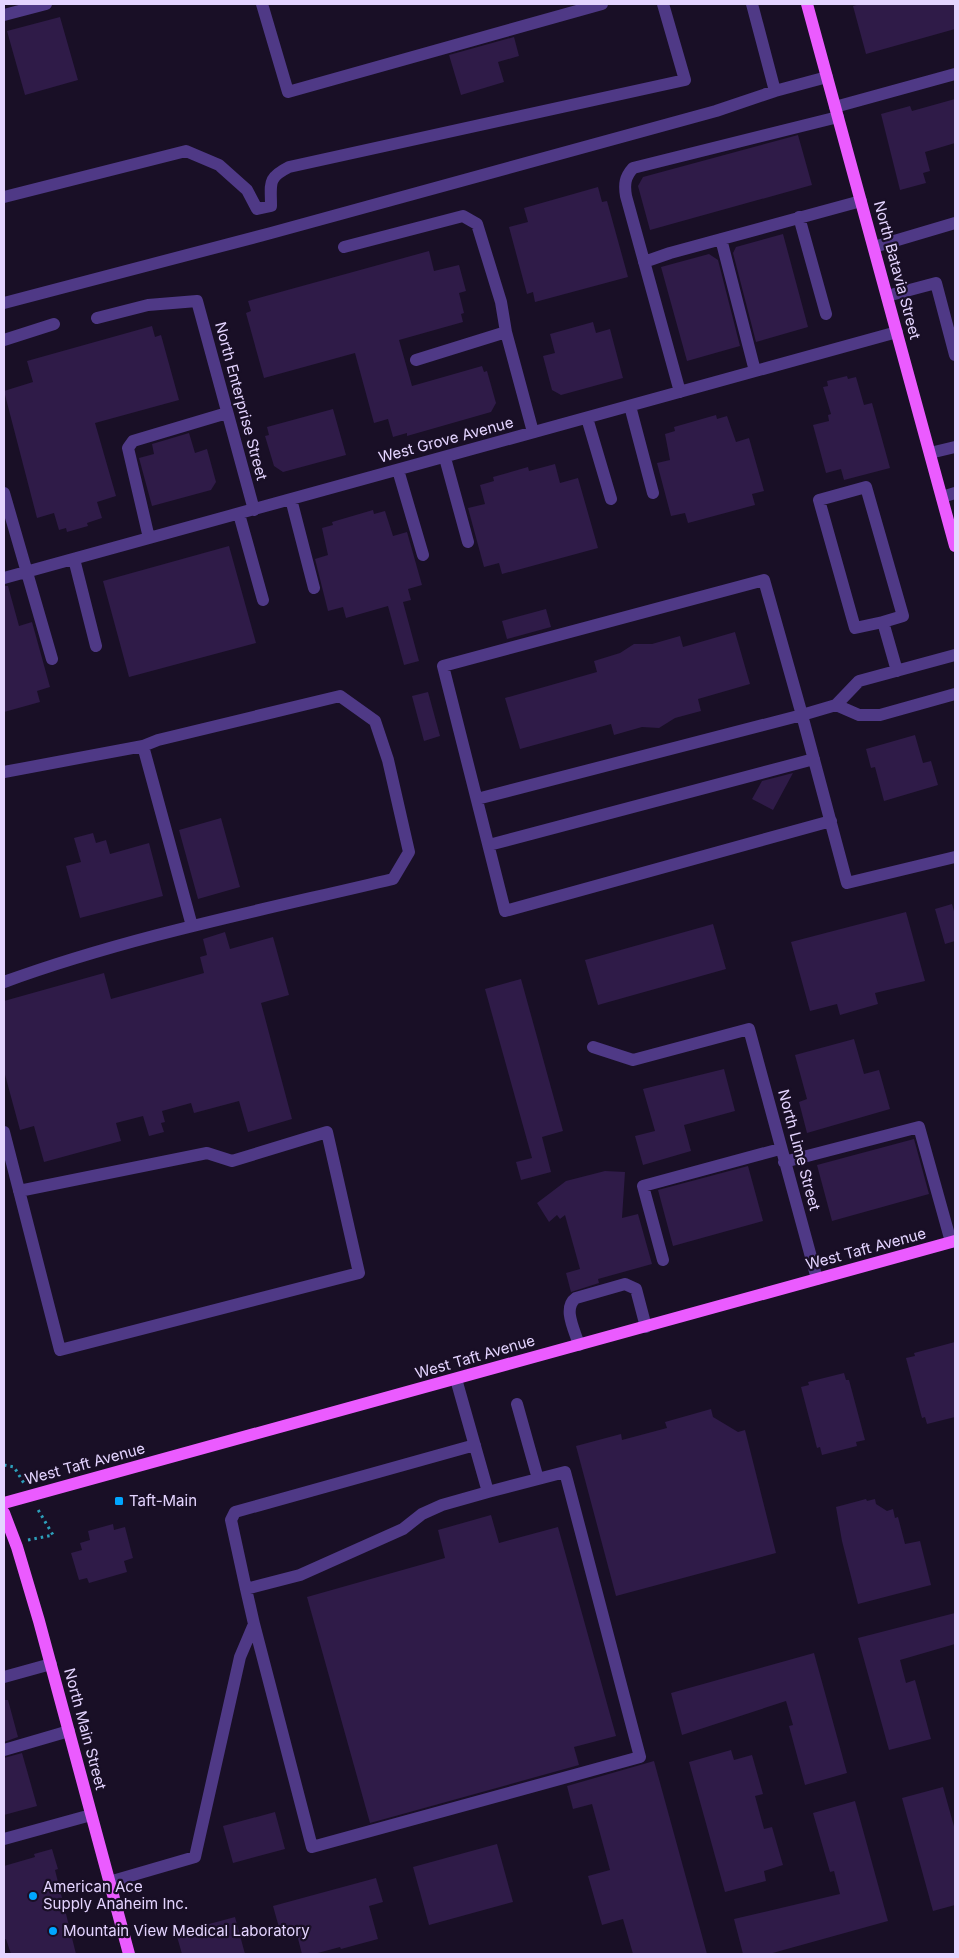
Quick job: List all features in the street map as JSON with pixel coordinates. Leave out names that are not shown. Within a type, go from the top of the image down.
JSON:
[{"type":"main road","name":"North Batavia Street","points":[[807,4],[955,546]]},
{"type":"main road","name":"West Taft Avenue","points":[[4,1503],[953,1242]]},
{"type":"main road","name":"North Main Street","points":[[4,1513],[17,1547],[51,1664],[129,1954]]},
{"type":"street","points":[[4,15],[46,4]]},
{"type":"street","points":[[262,4],[288,92],[602,4]]},
{"type":"street","points":[[4,197],[186,151],[219,165],[247,190],[258,209],[270,206],[270,184],[275,174],[289,166],[685,80],[663,4]]},
{"type":"street","points":[[752,4],[775,90]]},
{"type":"street","points":[[680,392],[624,184],[633,168],[837,112],[955,74]]},
{"type":"street","points":[[4,303],[270,233],[697,116],[775,90],[827,76]]},
{"type":"street","points":[[644,262],[861,201]]},
{"type":"street","points":[[344,247],[463,216],[476,224],[501,302],[506,332],[533,432]]},
{"type":"street","points":[[799,218],[826,314]]},
{"type":"street","points":[[874,247],[955,223]]},
{"type":"street","points":[[721,239],[755,371]]},
{"type":"street","points":[[887,296],[936,283],[955,355]]},
{"type":"street","name":"North Enterprise Street","points":[[97,318],[148,305],[197,301],[254,510]]},
{"type":"street","points":[[4,340],[54,324]]},
{"type":"street","points":[[416,360],[506,332]]},
{"type":"street","name":"West Grove Avenue","points":[[4,578],[897,332]]},
{"type":"street","points":[[630,406],[653,493]]},
{"type":"street","points":[[149,538],[128,448],[133,441],[227,413]]},
{"type":"street","points":[[587,418],[610,499]]},
{"type":"street","points":[[930,453],[955,447]]},
{"type":"street","points":[[445,458],[468,542]]},
{"type":"street","points":[[398,470],[423,554]]},
{"type":"street","points":[[866,487],[904,616],[883,622],[856,628],[819,500],[866,487]]},
{"type":"street","points":[[4,493],[52,659]]},
{"type":"street","points":[[942,496],[955,493]]},
{"type":"street","points":[[292,499],[314,588]]},
{"type":"street","points":[[239,514],[263,600]]},
{"type":"street","points":[[74,559],[96,646]]},
{"type":"street","points":[[831,821],[505,910],[443,666],[764,580],[802,714],[848,883],[955,857]]},
{"type":"street","points":[[883,622],[897,671]]},
{"type":"street","points":[[477,799],[836,705],[859,681],[955,655]]},
{"type":"street","points":[[836,705],[859,715],[880,714],[955,694]]},
{"type":"street","points":[[4,772],[143,746],[158,740],[340,696],[375,721],[388,760],[409,852],[393,879],[192,926],[45,967],[4,982]]},
{"type":"street","points":[[143,746],[192,926]]},
{"type":"street","points":[[489,844],[814,759]]},
{"type":"street","name":"North Lime Street","points":[[593,1047],[633,1060],[749,1029],[780,1149],[817,1279]]},
{"type":"street","points":[[784,1162],[919,1127],[953,1242]]},
{"type":"street","points":[[4,1132],[19,1191],[60,1350],[359,1274],[327,1132],[232,1161],[207,1153],[19,1191]]},
{"type":"street","points":[[663,1260],[643,1186],[780,1149]]},
{"type":"street","points":[[579,1345],[568,1308],[571,1301],[626,1284],[636,1289],[646,1327]]},
{"type":"street","points":[[456,1380],[488,1492]]},
{"type":"street","points":[[517,1404],[538,1479]]},
{"type":"street","points":[[246,1589],[300,1575],[402,1529],[422,1514],[442,1505],[565,1472],[640,1757],[312,1847],[254,1624],[246,1589],[231,1520],[235,1512],[475,1445]]},
{"type":"street","points":[[109,1882],[195,1857],[240,1657],[254,1624]]},
{"type":"street","points":[[4,1677],[51,1664]]},
{"type":"street","points":[[4,1750],[69,1731]]},
{"type":"street","points":[[4,1839],[91,1814]]},
{"type":"building","points":[[860,4],[955,4],[955,29],[866,54],[853,6]]},
{"type":"building","points":[[60,17],[78,80],[25,95],[7,31]]},
{"type":"building","points":[[514,37],[519,56],[498,62],[504,82],[461,95],[449,55]]},
{"type":"building","points":[[955,99],[955,143],[925,152],[930,171],[923,173],[926,183],[900,190],[881,114],[910,106],[912,111]]},
{"type":"building","points":[[798,135],[812,185],[650,230],[638,186],[643,177]]},
{"type":"building","points":[[598,187],[602,202],[607,201],[628,277],[535,302],[533,292],[527,294],[509,227],[528,222],[524,208]]},
{"type":"building","points":[[783,234],[808,327],[756,342],[733,253],[736,247]]},
{"type":"building","points":[[429,251],[434,271],[459,265],[466,291],[459,293],[464,313],[461,314],[463,322],[399,340],[412,386],[482,366],[484,372],[487,371],[496,403],[491,412],[407,436],[407,433],[393,437],[388,419],[374,423],[355,353],[264,378],[246,313],[251,311],[248,301]]},
{"type":"building","points":[[709,254],[718,260],[740,346],[687,361],[661,267]]},
{"type":"building","points":[[593,322],[596,333],[610,329],[623,378],[561,395],[552,390],[543,356],[555,353],[550,334]]},
{"type":"building","points":[[152,326],[155,337],[161,335],[179,400],[95,423],[116,496],[97,502],[102,518],[87,523],[88,526],[67,532],[66,528],[59,530],[54,513],[37,518],[4,391],[33,382],[27,361]]},
{"type":"building","points":[[847,376],[848,379],[856,377],[864,405],[872,403],[890,468],[844,480],[841,469],[826,473],[813,425],[829,421],[828,415],[831,414],[823,387],[828,386],[827,381]]},
{"type":"building","points":[[333,409],[346,455],[283,472],[274,466],[265,436],[269,435],[267,427]]},
{"type":"building","points":[[716,415],[717,419],[727,416],[736,442],[749,438],[764,491],[752,494],[755,505],[688,523],[685,513],[671,516],[657,463],[670,460],[665,434],[675,431],[674,427]]},
{"type":"building","points":[[189,433],[195,453],[207,449],[216,482],[211,490],[152,506],[139,458],[154,454],[152,444]]},
{"type":"building","points":[[555,464],[560,483],[578,478],[598,548],[502,574],[499,563],[484,567],[468,508],[485,504],[480,485],[494,481],[493,477],[528,467],[529,471]]},
{"type":"building","points":[[373,510],[374,514],[385,511],[393,536],[407,532],[422,585],[408,589],[411,600],[403,602],[419,661],[404,665],[388,606],[346,618],[343,607],[328,611],[315,559],[328,555],[322,528],[333,525],[332,522]]},
{"type":"building","points":[[229,546],[256,643],[129,677],[103,581]]},
{"type":"building","points":[[4,586],[8,586],[19,626],[32,622],[50,687],[37,691],[40,702],[4,712]]},
{"type":"building","points":[[546,609],[551,627],[507,639],[502,621]]},
{"type":"building","points":[[735,632],[750,684],[698,699],[701,711],[675,718],[659,728],[642,727],[614,735],[611,724],[520,749],[505,698],[597,672],[594,661],[620,653],[634,644],[652,644],[680,636],[683,647]]},
{"type":"building","points":[[428,692],[440,736],[424,741],[412,696]]},
{"type":"building","points":[[915,735],[923,763],[931,761],[938,785],[884,801],[875,767],[871,768],[866,749]]},
{"type":"building","points":[[793,773],[773,810],[752,799],[762,781]]},
{"type":"building","points":[[221,818],[240,887],[198,899],[179,830]]},
{"type":"building","points":[[93,833],[96,843],[106,840],[110,854],[149,843],[163,896],[80,918],[66,866],[81,862],[74,838]]},
{"type":"building","points":[[952,904],[955,915],[955,941],[945,944],[935,909]]},
{"type":"building","points":[[906,912],[925,981],[875,993],[878,1004],[840,1015],[837,1004],[810,1011],[791,942]]},
{"type":"building","points":[[713,924],[726,969],[598,1005],[585,960]]},
{"type":"building","points":[[225,932],[230,949],[273,937],[289,995],[261,1003],[292,1119],[248,1132],[239,1101],[194,1113],[191,1103],[162,1111],[165,1122],[161,1123],[164,1132],[149,1136],[143,1116],[116,1123],[121,1141],[44,1162],[34,1126],[20,1130],[4,1071],[4,1001],[104,973],[111,999],[204,973],[200,957],[207,955],[203,939]]},
{"type":"building","points":[[521,979],[563,1131],[542,1137],[551,1172],[521,1180],[516,1162],[532,1158],[485,989]]},
{"type":"building","points":[[854,1039],[864,1074],[879,1070],[890,1109],[807,1133],[799,1102],[807,1099],[795,1055]]},
{"type":"building","points":[[724,1069],[735,1111],[684,1125],[691,1151],[643,1165],[635,1136],[655,1131],[643,1089]]},
{"type":"building","points":[[914,1139],[929,1194],[832,1221],[817,1165]]},
{"type":"building","points":[[748,1166],[763,1221],[673,1246],[658,1190]]},
{"type":"building","points":[[605,1171],[625,1172],[622,1218],[638,1214],[652,1264],[598,1279],[599,1283],[571,1292],[566,1273],[580,1269],[565,1215],[560,1219],[557,1215],[549,1222],[537,1203],[566,1181]]},
{"type":"building","points":[[955,1342],[955,1417],[927,1424],[925,1417],[922,1418],[906,1358],[915,1356],[914,1353]]},
{"type":"building","points":[[844,1373],[846,1380],[849,1380],[865,1440],[856,1442],[857,1446],[822,1455],[820,1447],[817,1448],[801,1387],[809,1385],[808,1382]]},
{"type":"building","points":[[711,1409],[713,1417],[738,1432],[745,1430],[776,1553],[616,1596],[576,1446],[621,1434],[622,1440],[667,1428],[665,1422]]},
{"type":"building","points":[[866,1499],[867,1501],[875,1499],[876,1504],[887,1511],[893,1509],[895,1518],[898,1517],[905,1544],[920,1541],[931,1585],[858,1604],[842,1541],[836,1507]]},
{"type":"building","points":[[491,1515],[499,1543],[558,1527],[616,1736],[574,1747],[579,1765],[370,1823],[307,1597],[445,1558],[438,1530]]},
{"type":"building","points":[[113,1524],[114,1530],[125,1527],[133,1558],[124,1561],[127,1572],[89,1583],[87,1578],[79,1580],[71,1553],[82,1550],[80,1543],[90,1540],[88,1531]]},
{"type":"building","points":[[955,1613],[955,1644],[900,1660],[906,1683],[915,1680],[931,1739],[889,1750],[858,1638]]},
{"type":"building","points":[[814,1653],[847,1773],[805,1785],[789,1726],[793,1725],[786,1701],[682,1735],[671,1693]]},
{"type":"building","points":[[4,1700],[8,1700],[18,1737],[4,1742]]},
{"type":"building","points":[[731,1750],[734,1760],[752,1755],[763,1794],[755,1796],[764,1829],[772,1827],[783,1865],[764,1871],[766,1881],[725,1892],[689,1762]]},
{"type":"building","points":[[22,1753],[37,1806],[4,1815],[4,1758]]},
{"type":"building","points":[[654,1761],[707,1954],[633,1954],[623,1919],[602,1925],[588,1876],[610,1870],[592,1804],[573,1809],[567,1786]]},
{"type":"building","points":[[943,1787],[955,1830],[955,1905],[933,1911],[902,1798]]},
{"type":"building","points":[[855,1801],[888,1921],[769,1954],[743,1954],[734,1919],[840,1894],[834,1871],[830,1872],[813,1813]]},
{"type":"building","points":[[275,1812],[285,1849],[233,1863],[223,1826]]},
{"type":"building","points":[[497,1844],[513,1902],[429,1925],[413,1867]]},
{"type":"building","name":"American Ace Supply Anaheim Inc.","points":[[52,1849],[58,1869],[55,1870],[76,1954],[11,1954],[6,1939],[4,1940],[4,1866],[35,1857],[34,1854]]},
{"type":"building","points":[[376,1878],[383,1902],[369,1906],[378,1939],[341,1949],[340,1947],[314,1954],[302,1954],[295,1927],[280,1931],[273,1906]]},
{"type":"building","points":[[235,1917],[245,1954],[182,1954],[176,1933]]},
{"type":"place","name":"Taft-Main","points":[[119,1501]]},
{"type":"place","name":"American Ace Supply Anaheim Inc.","points":[[33,1896]]},
{"type":"place","name":"Mountain View Medical Laboratory","points":[[53,1931]]}]
